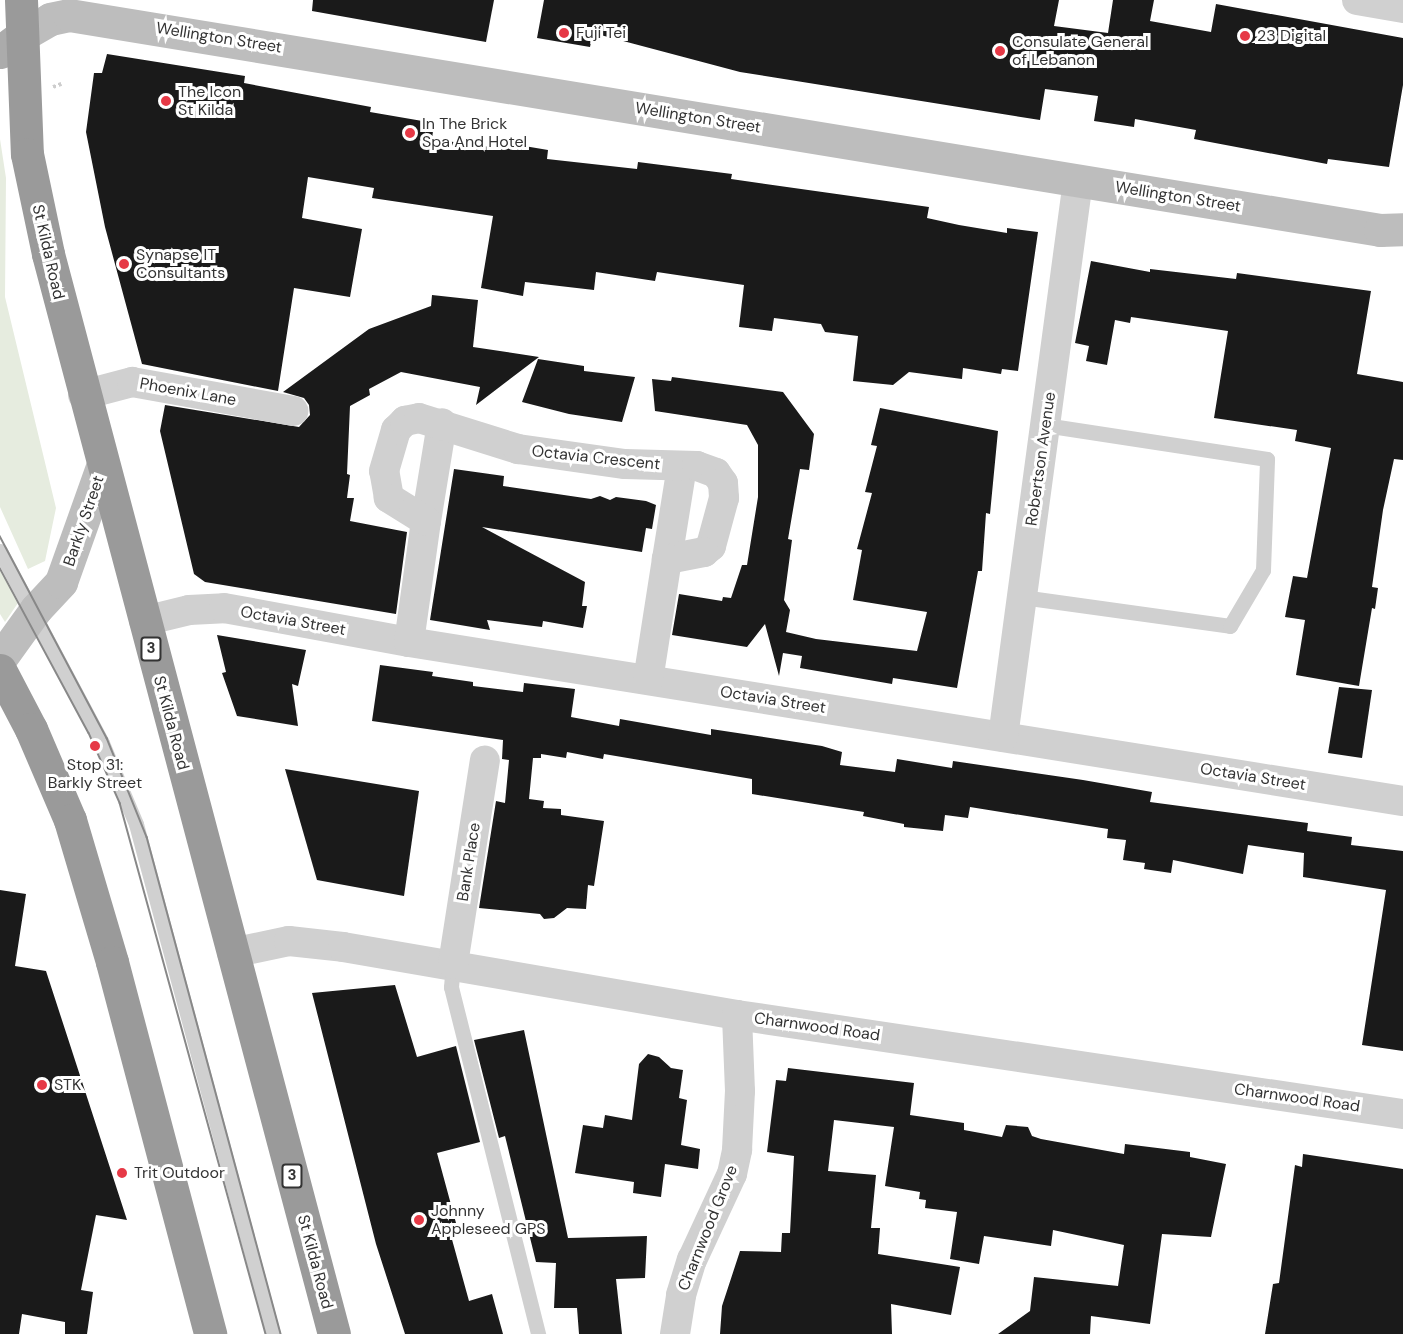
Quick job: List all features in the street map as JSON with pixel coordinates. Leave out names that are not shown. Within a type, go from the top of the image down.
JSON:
[{"type":"highway","name":"St Kilda Road","points":[[21,0],[10,44],[27,154],[83,395],[334,1334]]},
{"type":"highway","points":[[0,670],[31,729],[70,820],[112,962],[210,1334]]},
{"type":"street","points":[[1357,0],[1403,8]]},
{"type":"street","name":"Wellington Street","points":[[10,44],[50,19],[77,16],[1395,234]]},
{"type":"street","name":"Robertson Avenue","points":[[1003,737],[1078,181]]},
{"type":"street","name":"Phoenix Lane","points":[[83,395],[132,382],[293,411]]},
{"type":"street","name":"Octavia Crescent","points":[[426,521],[389,498],[384,485],[385,459],[396,430],[405,421],[419,418],[442,423],[486,440],[549,455],[704,467],[716,473],[723,483],[724,498],[717,530],[708,550],[667,559]]},
{"type":"street","points":[[409,642],[442,423]]},
{"type":"street","name":"Octavia Crescent","points":[[648,680],[682,466]]},
{"type":"street","name":"Barkly Street","points":[[0,660],[33,614],[61,582],[102,467]]},
{"type":"street","name":"Octavia Street","points":[[144,621],[189,610],[224,608],[409,642],[1003,737],[1402,796]]},
{"type":"street","name":"Bank Place","points":[[453,964],[485,760]]},
{"type":"street","name":"Charnwood Road","points":[[232,953],[289,941],[453,964],[737,1015],[1403,1114]]},
{"type":"street","name":"Charnwood Grove","points":[[675,1334],[681,1294],[692,1260],[732,1174],[737,1150],[740,1091],[737,1015]]},
{"type":"lane","points":[[1022,597],[1230,626],[1263,570],[1267,459],[1046,425]]},
{"type":"lane","points":[[0,551],[102,743],[136,824],[273,1334]]},
{"type":"lane","points":[[453,964],[451,987],[538,1334]]},
{"type":"shaded area","points":[[0,139],[6,178],[5,297],[56,508],[45,561],[28,569],[0,507]]},
{"type":"shaded area","points":[[0,568],[18,603],[5,622],[0,614]]},
{"type":"building","points":[[313,0],[494,0],[486,42],[312,11]]},
{"type":"building","points":[[544,0],[1059,0],[1054,26],[1108,33],[1113,0],[1154,0],[1150,21],[1211,32],[1216,4],[1403,38],[1403,85],[1389,167],[1328,159],[1327,164],[1194,139],[1196,130],[1135,119],[1134,127],[1094,121],[1098,96],[1045,89],[1040,120],[740,72],[593,33],[590,47],[537,38]]},
{"type":"building","points":[[107,54],[245,76],[244,83],[371,107],[370,112],[434,123],[432,139],[505,149],[506,143],[548,150],[547,159],[637,169],[638,162],[732,174],[731,179],[929,207],[927,218],[959,225],[1007,233],[1007,228],[1038,232],[1018,371],[1002,369],[1001,374],[963,368],[962,379],[909,372],[893,385],[853,381],[858,336],[825,332],[821,324],[774,318],[772,331],[739,327],[744,285],[657,272],[655,281],[596,272],[594,290],[525,282],[523,296],[481,288],[493,216],[372,198],[374,188],[308,177],[302,218],[362,229],[350,297],[294,288],[278,391],[142,364],[105,227],[86,132],[94,73],[102,73]]},
{"type":"building","points":[[1091,261],[1150,272],[1150,269],[1236,279],[1237,273],[1371,291],[1357,374],[1403,382],[1403,460],[1394,459],[1383,510],[1372,587],[1378,588],[1375,609],[1372,608],[1359,686],[1296,675],[1305,620],[1285,617],[1293,576],[1307,578],[1331,448],[1295,441],[1297,430],[1214,418],[1228,331],[1131,317],[1130,323],[1115,320],[1107,365],[1086,361],[1089,346],[1075,343]]},
{"type":"building","points":[[432,295],[478,300],[473,347],[539,357],[476,405],[480,387],[401,372],[369,389],[370,395],[350,406],[347,474],[350,475],[347,498],[354,498],[350,521],[407,532],[396,614],[205,582],[194,574],[160,431],[165,405],[299,427],[310,415],[309,405],[304,398],[283,392],[369,329],[431,306]]},
{"type":"building","points":[[538,359],[584,366],[584,371],[635,377],[622,422],[569,414],[522,402]]},
{"type":"building","points":[[672,377],[783,392],[814,434],[809,470],[800,469],[788,539],[792,540],[784,600],[790,610],[786,632],[816,639],[917,651],[927,612],[853,600],[862,550],[857,549],[872,493],[865,492],[877,446],[871,445],[880,408],[998,431],[990,514],[986,513],[982,571],[978,571],[957,688],[893,678],[892,684],[800,668],[802,656],[783,653],[779,676],[765,624],[747,647],[672,635],[679,594],[722,601],[723,597],[731,598],[742,565],[747,565],[758,497],[758,445],[747,425],[655,411],[652,379],[671,381]]},
{"type":"building","points":[[454,469],[504,476],[503,486],[591,499],[600,496],[610,500],[616,497],[646,501],[656,505],[652,529],[646,528],[642,552],[482,527],[585,582],[582,606],[587,606],[583,628],[543,621],[542,627],[487,620],[490,630],[430,620]]},
{"type":"building","points":[[217,635],[306,650],[298,686],[292,684],[298,726],[237,716],[222,673],[226,672]]},
{"type":"building","points":[[380,665],[433,672],[432,676],[473,682],[473,686],[523,692],[524,683],[575,689],[571,717],[619,726],[620,719],[711,735],[711,729],[822,746],[842,752],[840,765],[895,772],[897,759],[952,768],[953,761],[1083,780],[1152,792],[1150,802],[1308,823],[1307,831],[1352,837],[1351,845],[1403,851],[1403,1051],[1362,1045],[1386,890],[1303,877],[1304,853],[1248,845],[1243,874],[1173,860],[1171,873],[1144,869],[1145,863],[1123,860],[1126,840],[1107,838],[1108,829],[970,807],[968,818],[945,815],[943,831],[904,827],[904,824],[863,816],[864,812],[752,794],[752,779],[604,754],[603,759],[567,752],[566,758],[541,754],[541,758],[533,758],[529,799],[544,801],[543,808],[561,809],[561,815],[604,821],[594,886],[588,885],[586,909],[567,908],[554,918],[544,919],[540,914],[479,908],[496,801],[505,803],[509,760],[502,759],[503,740],[372,721]]},
{"type":"building","points":[[1339,687],[1372,690],[1362,758],[1328,753]]},
{"type":"building","points":[[285,769],[419,791],[404,896],[317,880]]},
{"type":"building","name":"STK","points":[[0,890],[26,894],[15,966],[46,971],[127,1220],[96,1215],[81,1290],[93,1292],[87,1334],[65,1334],[65,1322],[22,1314],[19,1334],[0,1334]]},
{"type":"building","points":[[395,985],[417,1057],[456,1046],[480,1142],[437,1153],[456,1223],[448,1225],[469,1301],[492,1294],[503,1334],[405,1334],[376,1244],[312,993]]},
{"type":"building","points":[[524,1030],[568,1238],[647,1236],[645,1278],[616,1279],[622,1334],[579,1334],[577,1308],[554,1308],[556,1263],[536,1262],[505,1136],[499,1138],[474,1040]]},
{"type":"building","points":[[648,1054],[659,1057],[671,1068],[683,1070],[679,1098],[687,1100],[681,1145],[700,1149],[698,1169],[665,1164],[661,1197],[633,1193],[634,1182],[575,1173],[583,1125],[603,1128],[605,1115],[632,1120],[639,1064]]},
{"type":"building","points":[[788,1068],[914,1083],[910,1115],[964,1123],[964,1130],[1002,1137],[1006,1125],[1028,1127],[1032,1136],[1041,1139],[1124,1154],[1125,1144],[1190,1152],[1190,1157],[1226,1164],[1211,1237],[1162,1234],[1150,1324],[1091,1316],[1090,1334],[998,1334],[1030,1311],[1034,1277],[1118,1286],[1124,1245],[1053,1230],[1051,1246],[984,1236],[979,1264],[950,1259],[957,1212],[925,1208],[926,1200],[919,1199],[920,1192],[885,1186],[894,1127],[834,1120],[828,1171],[876,1175],[871,1228],[880,1228],[878,1254],[960,1267],[951,1315],[891,1304],[892,1334],[720,1334],[722,1306],[740,1251],[781,1252],[782,1233],[790,1233],[794,1156],[767,1152],[776,1080],[786,1081]]},
{"type":"building","points":[[1303,1154],[1403,1169],[1403,1334],[1265,1334],[1273,1284],[1279,1283],[1295,1165],[1302,1167]]},
{"type":"tram line","points":[[0,536],[107,738],[147,837],[281,1334]]},
{"type":"tram line","points":[[0,568],[89,733],[120,803],[266,1334]]},
{"type":"place","name":"Fuji Tei","points":[[564,33]]},
{"type":"place","name":"23 Digital","points":[[1245,36]]},
{"type":"place","name":"Consulate General of Lebanon","points":[[1000,51]]},
{"type":"place","name":"The Icon St Kilda","points":[[166,101]]},
{"type":"place","name":"In The Brick Spa And Hotel","points":[[410,133]]},
{"type":"place","name":"Synapse IT Consultants","points":[[124,264]]},
{"type":"place","name":"Stop 31: Barkly Street","points":[[95,746]]},
{"type":"place","name":"STK","points":[[42,1085]]},
{"type":"place","name":"Trit Outdoor","points":[[122,1173]]},
{"type":"place","name":"Johnny Appleseed GPS","points":[[419,1220]]}]
